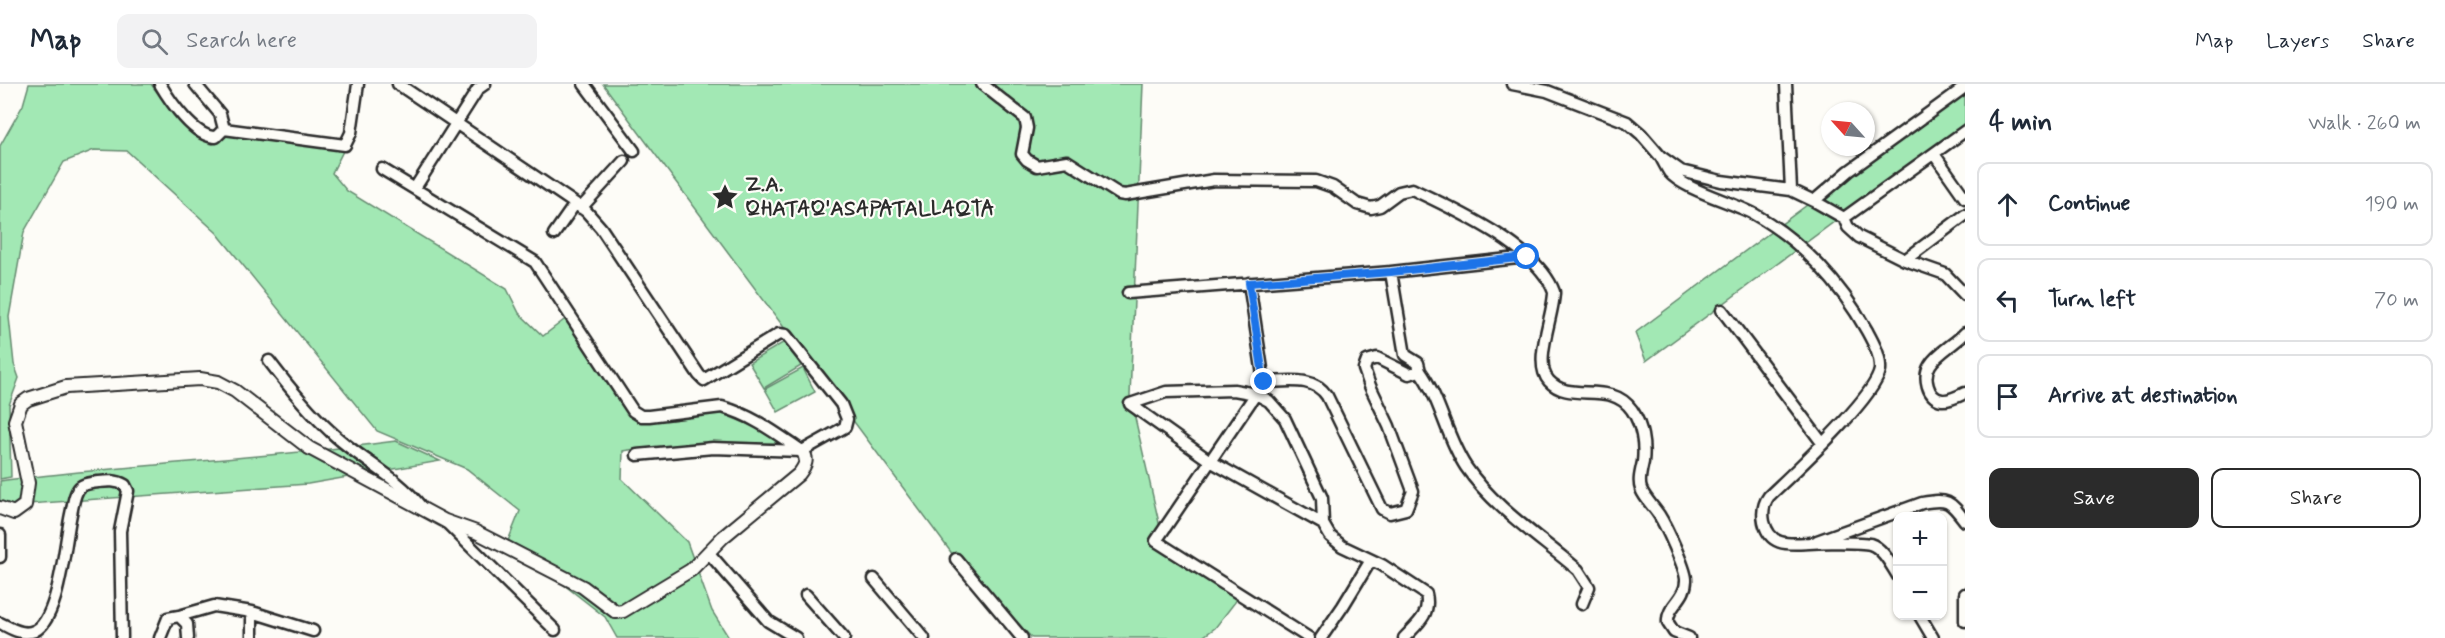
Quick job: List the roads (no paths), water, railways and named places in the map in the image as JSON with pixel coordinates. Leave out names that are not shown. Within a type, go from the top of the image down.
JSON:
[{"type":"street","points":[[160,84],[184,117],[209,137],[216,137],[224,129]]},
{"type":"street","points":[[195,84],[220,114],[224,129]]},
{"type":"street","points":[[224,129],[345,145],[351,133],[358,84]]},
{"type":"street","points":[[398,84],[578,206],[601,228],[704,380],[779,334],[786,336],[841,404],[847,419],[845,427],[802,451],[713,448],[637,455]]},
{"type":"street","points":[[415,188],[455,123],[478,89],[485,84]]},
{"type":"street","points":[[584,84],[634,151]]},
{"type":"street","points":[[981,84],[1025,118],[1028,128],[1022,154],[1027,159],[1037,166],[1067,160],[1119,194],[1125,195],[1214,180],[1316,181],[1333,187],[1357,204],[1371,208],[1380,206],[1399,192],[1412,189],[1512,243],[1550,281],[1554,292],[1542,365],[1549,382],[1563,389],[1602,392],[1614,396],[1624,401],[1639,423],[1644,443],[1640,488],[1660,516],[1685,574],[1686,587],[1682,598],[1670,612],[1668,623],[1674,632],[1689,638]]},
{"type":"street","points":[[1512,84],[1550,87],[1627,122],[1641,134],[1660,156],[1670,173],[1682,183],[1756,215],[1774,226],[1800,247],[1827,274],[1861,321],[1876,349],[1880,369],[1871,389],[1823,444],[1764,502],[1764,523],[1769,534],[1778,543],[1791,545],[1869,544],[1880,551],[1893,569]]},
{"type":"street","points":[[1786,84],[1791,190]]},
{"type":"street","points":[[1814,201],[1849,171],[1965,87]]},
{"type":"street","points":[[1844,218],[1965,131]]},
{"type":"street","points":[[1934,154],[1965,198]]},
{"type":"street","points":[[1660,156],[1681,171],[1721,182],[1791,190],[1844,218],[1848,227],[1859,237],[1905,260],[1945,274],[1965,295]]},
{"type":"street","points":[[554,234],[578,206],[624,161]]},
{"type":"street","points":[[0,508],[14,513],[25,505],[28,483],[15,421],[21,404],[28,399],[66,387],[200,378],[218,382],[235,391],[309,448],[445,520],[487,537],[583,587],[616,612],[623,611],[691,570],[723,537],[800,474],[806,463],[806,456],[802,451],[764,425],[733,410],[722,407],[649,416],[641,416],[633,411],[535,262],[382,169]]},
{"type":"street","points":[[1905,260],[1965,215]]},
{"type":"street","points":[[1128,293],[1391,272],[1527,257]]},
{"type":"street","points":[[1391,272],[1405,355],[1418,363],[1420,371],[1431,386],[1454,445],[1466,467],[1482,487],[1508,512],[1578,570],[1589,587],[1582,604]]},
{"type":"street","points":[[1249,283],[1264,382],[1156,541],[1309,638]]},
{"type":"street","points":[[1722,310],[1823,444]]},
{"type":"street","points":[[1965,333],[1930,365],[1927,377],[1928,389],[1942,400],[1965,393]]},
{"type":"street","points":[[1264,382],[1308,382],[1323,389],[1382,509],[1390,513],[1406,510],[1413,491],[1389,426],[1365,376],[1365,365],[1367,361],[1377,358],[1409,374],[1420,371]]},
{"type":"street","points":[[269,361],[294,393],[331,432],[407,490],[422,508]]},
{"type":"street","points":[[1323,524],[1210,461],[1130,404],[1166,392],[1234,390],[1256,394],[1269,401],[1285,419],[1322,498],[1323,524],[1330,536],[1342,546],[1404,578],[1426,594],[1427,613],[1404,638]]},
{"type":"street","points":[[0,623],[19,632],[30,633],[43,626],[54,606],[66,535],[76,494],[80,487],[89,483],[112,481],[125,485],[128,490],[120,531],[122,638]]},
{"type":"street","points":[[1811,543],[1922,503],[1938,500],[1953,505],[1965,521]]},
{"type":"street","points":[[445,520],[555,630]]},
{"type":"street","points":[[0,535],[0,556]]},
{"type":"street","points":[[708,552],[768,621],[796,638]]},
{"type":"street","points":[[956,559],[1013,633],[1022,638]]},
{"type":"street","points":[[1321,638],[1371,560]]},
{"type":"street","points":[[874,579],[924,638]]},
{"type":"street","points":[[1965,594],[1965,621]]},
{"type":"street","points":[[806,595],[844,638]]},
{"type":"street","points":[[160,638],[168,618],[214,606],[252,612],[313,631]]},
{"type":"street","points":[[252,612],[252,638]]},
{"type":"street","points":[[178,616],[187,624],[188,638]]},
{"type":"street","points":[[1923,620],[1933,638]]},
{"type":"place","name":"Z.A. QHATAQ'ASAPATALLAQTA","points":[[725,197]]}]
